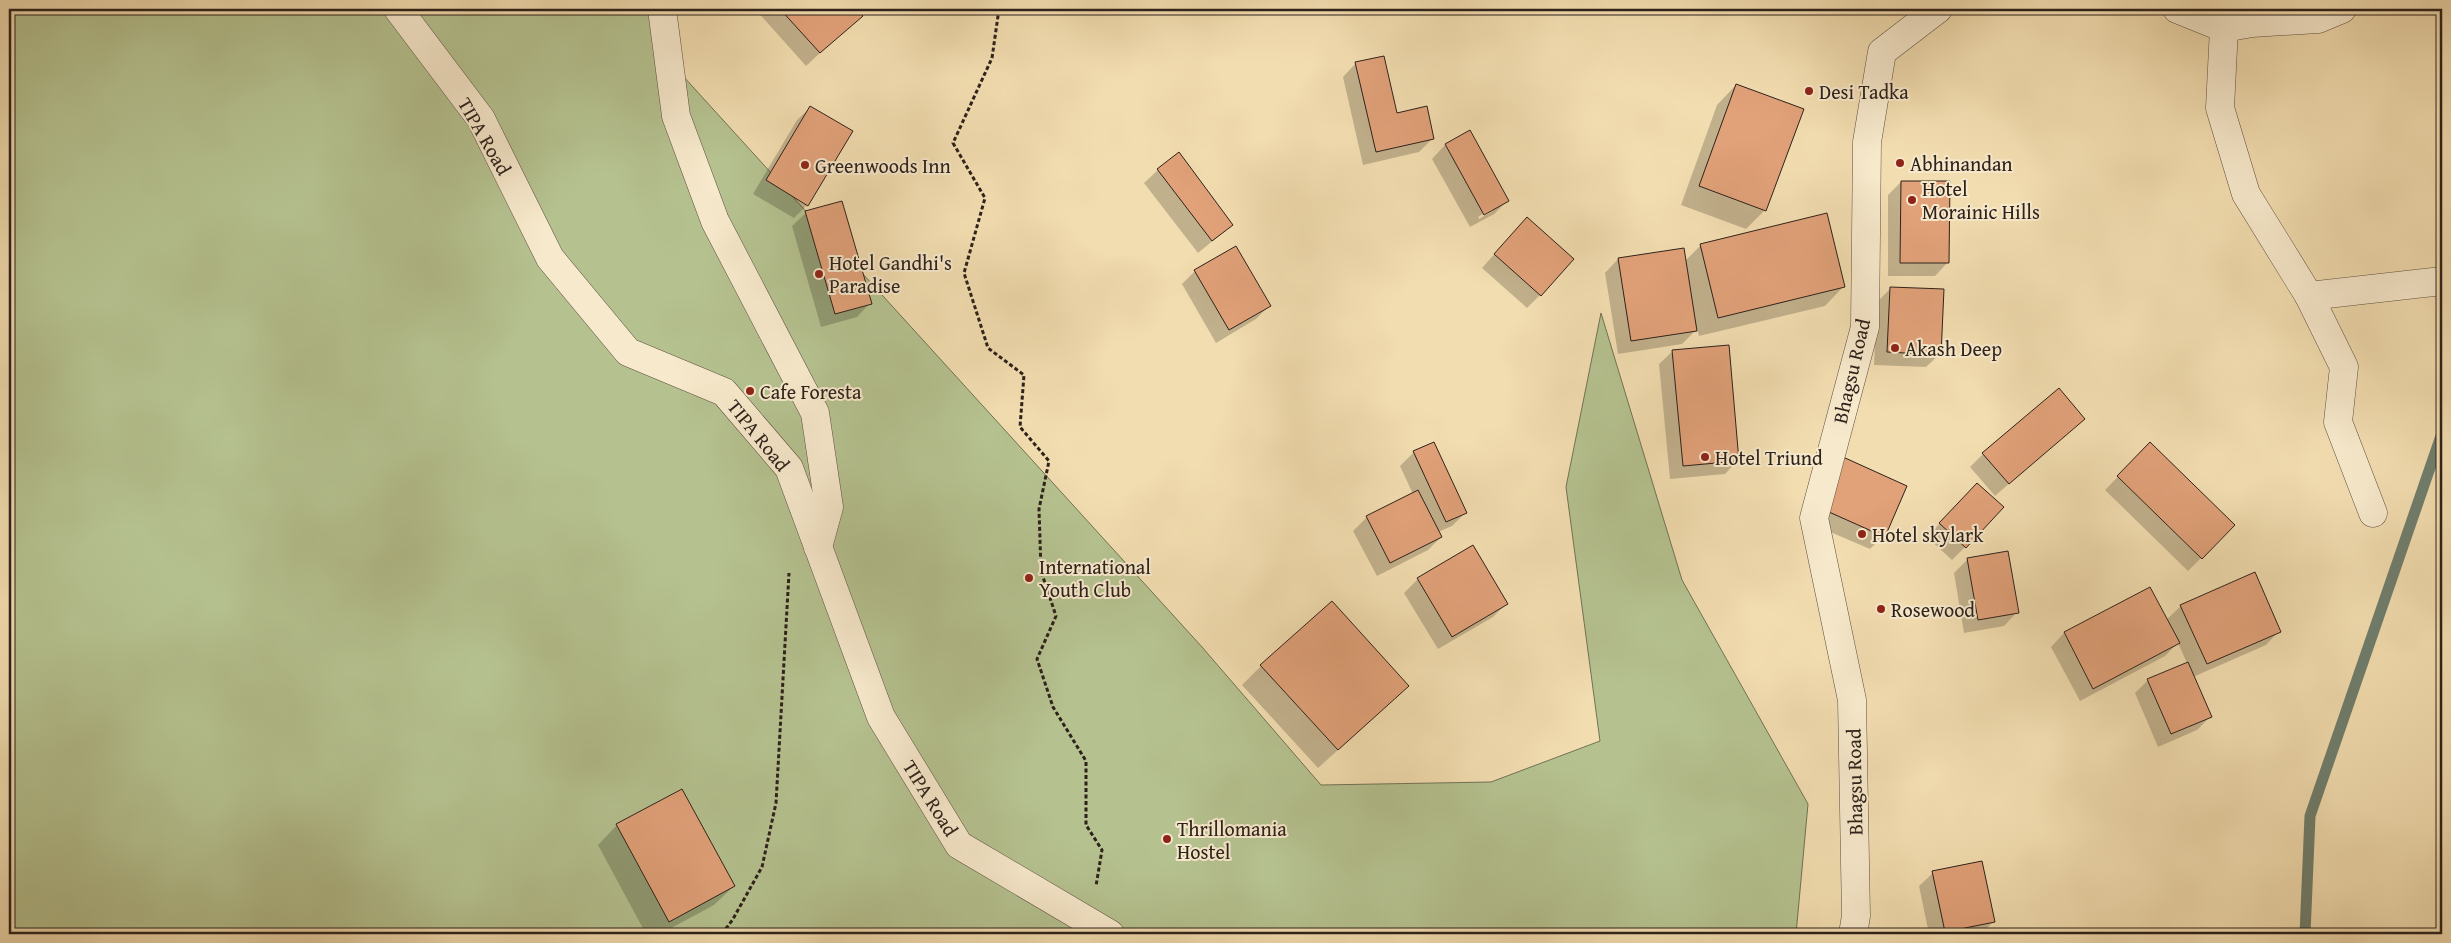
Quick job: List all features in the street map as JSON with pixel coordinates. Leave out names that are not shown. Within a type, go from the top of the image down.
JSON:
[{"type":"street","name":"TIPA Road","points":[[398,9],[481,120],[550,258],[628,352],[724,392],[789,468],[881,717],[959,845],[1110,934]]},
{"type":"street","points":[[662,9],[676,116],[715,221],[815,413],[829,507],[818,547]]},
{"type":"street","name":"Bhagsu Road","points":[[1853,934],[1856,916],[1852,700],[1814,518],[1865,327],[1867,142],[1882,52],[1938,9]]},
{"type":"street","points":[[2177,9],[2239,20],[2318,19],[2342,9]]},
{"type":"street","points":[[2239,20],[2220,108],[2246,194],[2309,296],[2344,367],[2338,422],[2373,513]]},
{"type":"street","points":[[2309,296],[2442,281]]},
{"type":"path","points":[[999,9],[992,58],[953,143],[985,198],[964,273],[988,348],[1024,375],[1020,427],[1049,461],[1039,509],[1041,571],[1056,616],[1037,660],[1053,708],[1086,761],[1086,825],[1102,850],[1096,887],[1104,907],[1084,918]]},
{"type":"path","points":[[722,934],[733,919],[762,867],[776,803],[789,612],[789,568]]},
{"type":"green space","points":[[9,9],[675,9],[663,54],[1202,647],[1321,785],[1491,782],[1600,741],[1566,487],[1601,313],[1682,580],[1808,804],[1796,934],[9,934]]},
{"type":"building","points":[[780,9],[857,9],[863,16],[820,53]]},
{"type":"building","points":[[1384,56],[1397,113],[1427,106],[1434,139],[1376,152],[1355,62]]},
{"type":"building","points":[[1736,84],[1804,109],[1766,211],[1699,186]]},
{"type":"building","points":[[810,106],[853,131],[808,206],[766,180]]},
{"type":"building","points":[[1470,130],[1509,201],[1484,215],[1445,144]]},
{"type":"building","points":[[1179,152],[1233,225],[1212,241],[1157,169]]},
{"type":"building","points":[[1901,181],[1950,181],[1949,263],[1900,263]]},
{"type":"building","points":[[842,201],[872,304],[835,314],[805,211]]},
{"type":"building","points":[[1827,213],[1845,287],[1718,318],[1700,244]]},
{"type":"building","points":[[1527,217],[1574,259],[1541,296],[1494,254]]},
{"type":"building","points":[[1236,246],[1271,306],[1229,330],[1194,270]]},
{"type":"building","points":[[1684,248],[1697,331],[1631,341],[1618,258]]},
{"type":"building","points":[[1890,287],[1944,289],[1941,355],[1887,352]]},
{"type":"building","points":[[1729,345],[1739,461],[1683,466],[1672,350]]},
{"type":"building","points":[[2059,388],[2085,419],[2009,484],[1982,453]]},
{"type":"building","points":[[1434,442],[1467,513],[1446,522],[1413,451]]},
{"type":"building","points":[[2150,442],[2235,525],[2202,559],[2117,476]]},
{"type":"building","points":[[1843,457],[1907,486],[1885,537],[1820,508]]},
{"type":"building","points":[[1977,483],[2004,507],[1966,548],[1939,523]]},
{"type":"building","points":[[1418,490],[1442,537],[1390,563],[1366,516]]},
{"type":"building","points":[[1473,545],[1508,604],[1452,637],[1417,578]]},
{"type":"building","points":[[2008,551],[2019,613],[1978,620],[1967,558]]},
{"type":"building","points":[[2255,572],[2281,632],[2207,664],[2180,605]]},
{"type":"building","points":[[2150,587],[2180,643],[2093,689],[2064,632]]},
{"type":"building","points":[[1332,601],[1409,686],[1338,750],[1260,665]]},
{"type":"building","points":[[2188,662],[2212,717],[2171,734],[2147,679]]},
{"type":"building","points":[[682,789],[735,886],[669,922],[616,824]]},
{"type":"building","points":[[1982,861],[1995,922],[1945,932],[1932,871]]},
{"type":"waterway","points":[[2305,934],[2310,816],[2442,433]]},
{"type":"place","name":"Desi Tadka","points":[[1809,91]]},
{"type":"place","name":"Abhinandan","points":[[1900,163]]},
{"type":"place","name":"Greenwoods Inn","points":[[805,165]]},
{"type":"place","name":"Hotel Morainic Hills","points":[[1912,200]]},
{"type":"place","name":"Hotel Gandhi's Paradise","points":[[819,274]]},
{"type":"place","name":"Akash Deep","points":[[1895,348]]},
{"type":"place","name":"Cafe Foresta","points":[[750,391]]},
{"type":"place","name":"Hotel Triund","points":[[1705,457]]},
{"type":"place","name":"Hotel skylark","points":[[1862,534]]},
{"type":"place","name":"International Youth Club","points":[[1029,578]]},
{"type":"place","name":"Rosewood","points":[[1881,609]]},
{"type":"place","name":"Thrillomania Hostel","points":[[1167,839]]}]
